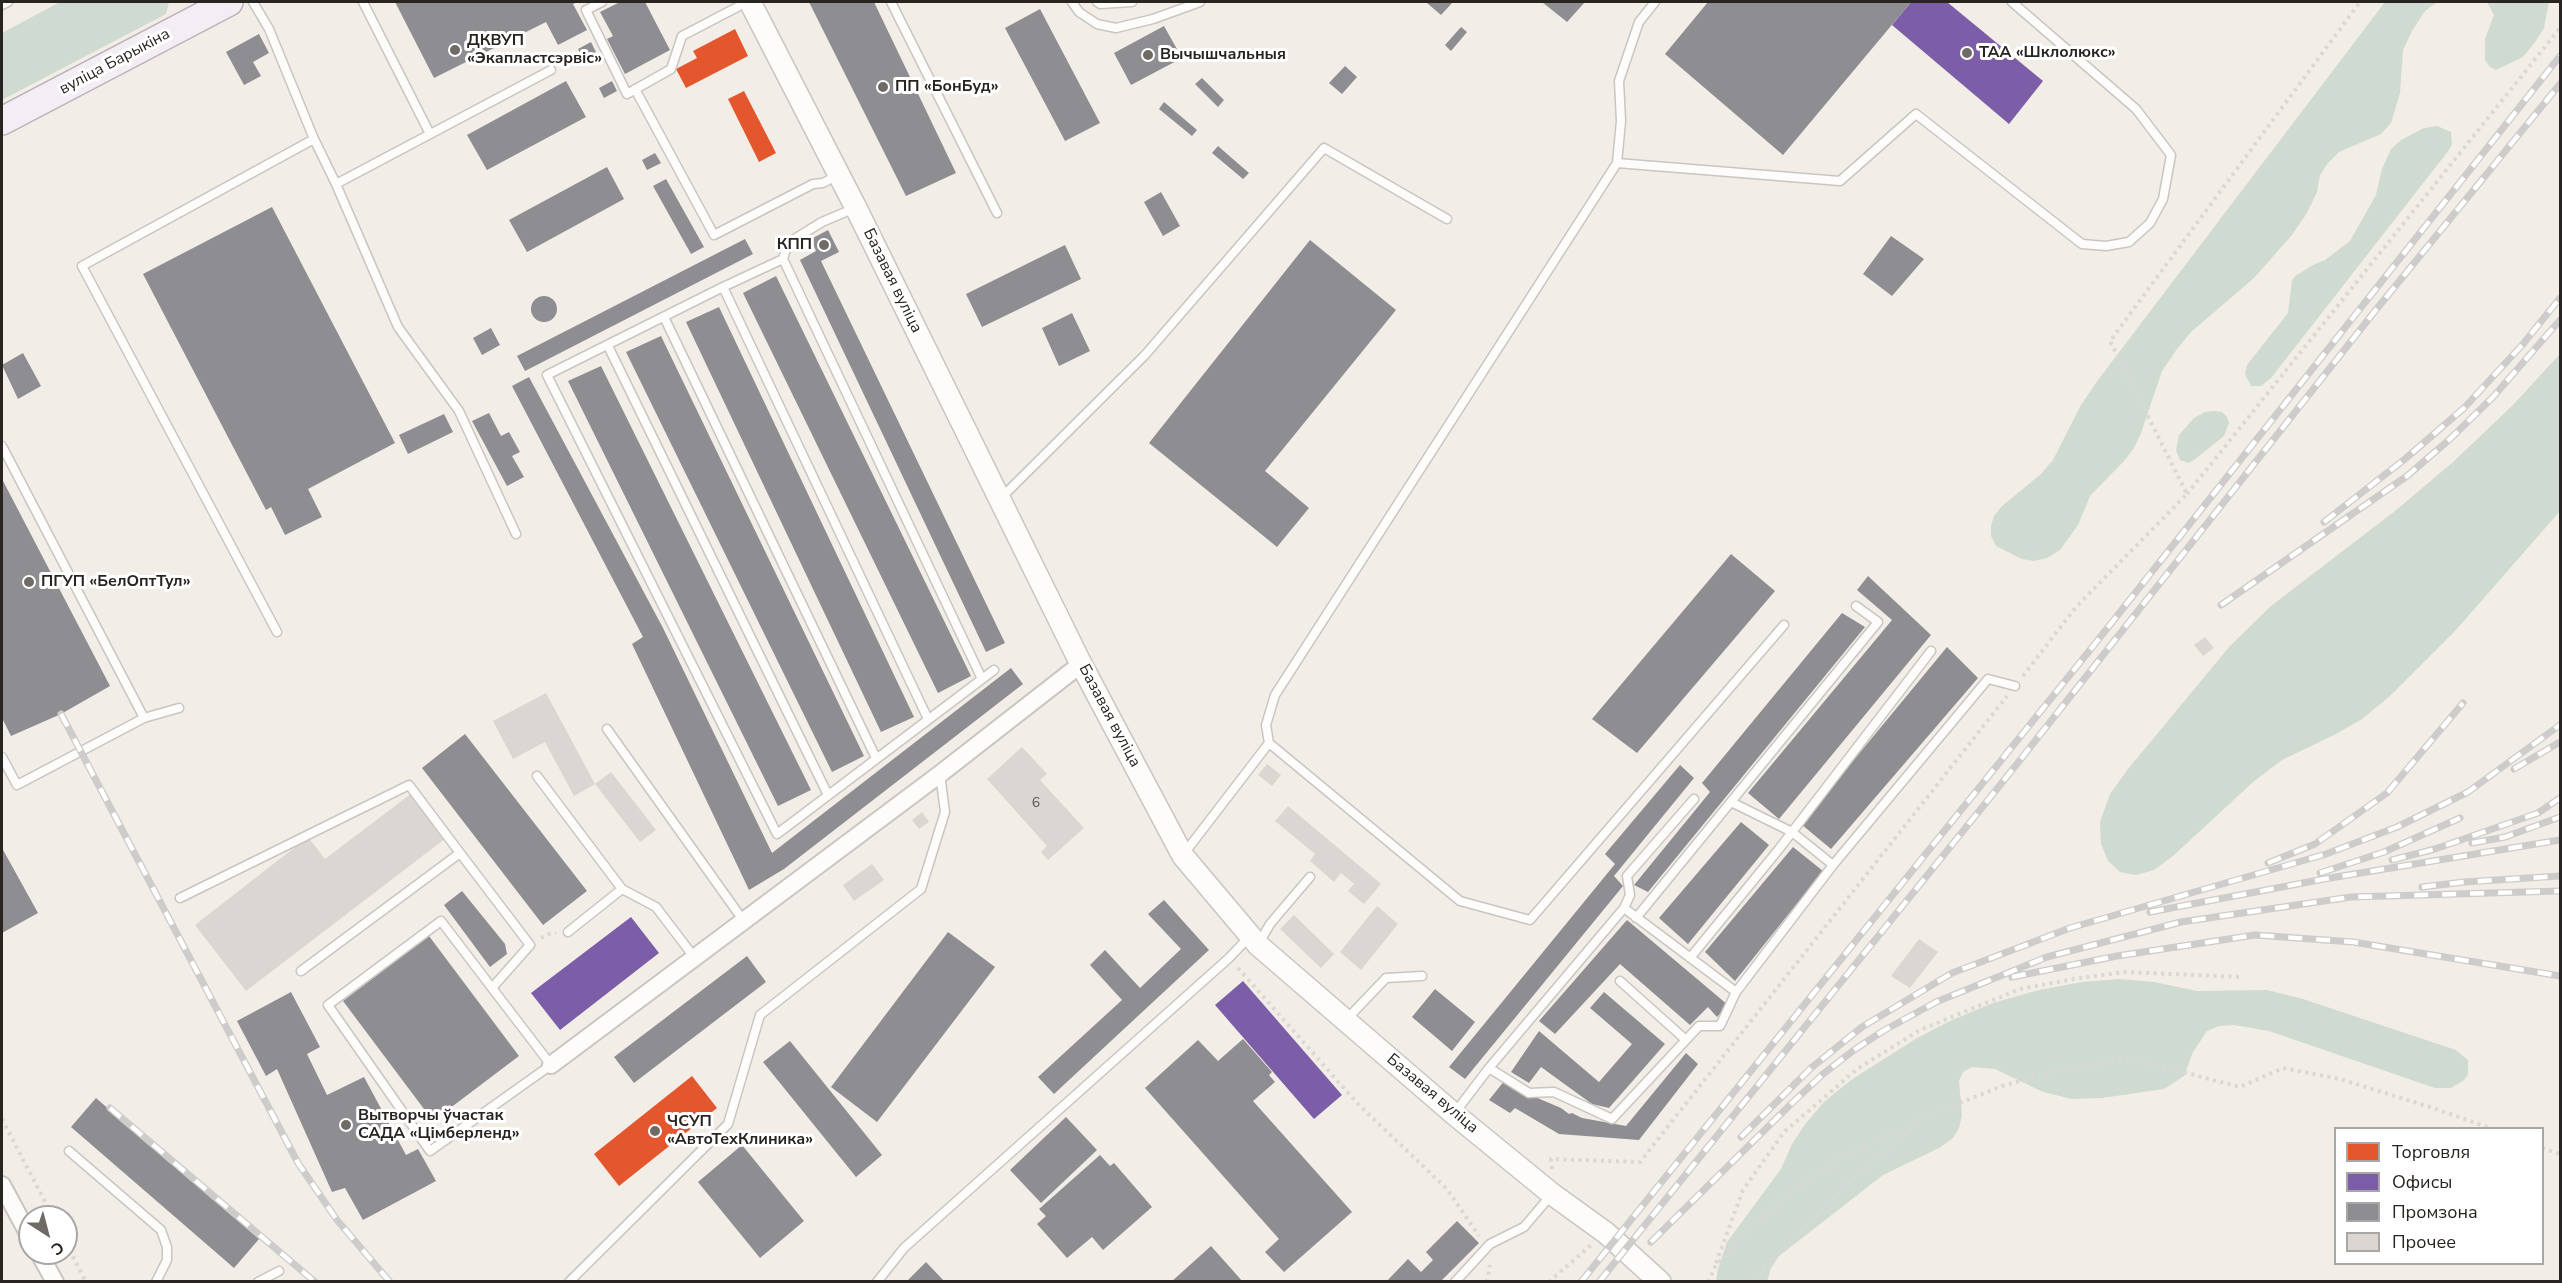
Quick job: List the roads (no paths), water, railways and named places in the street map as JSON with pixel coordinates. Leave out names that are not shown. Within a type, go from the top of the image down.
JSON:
[{"type":"main road","name":"вуліца Барыкіна","points":[[2,122],[190,17],[229,2]]},
{"type":"street","name":"Базавая вуліца","points":[[749,2],[856,208],[1081,664],[1183,856],[1254,941],[1454,1114],[1552,1194],[1606,1233],[1660,1281]]},
{"type":"street","points":[[551,1065],[940,774],[1081,664]]},
{"type":"street","points":[[2,1185],[18,1215]]},
{"type":"street","points":[[46,1265],[55,1281]]},
{"type":"lane","points":[[2,5],[8,2]]},
{"type":"lane","points":[[253,2],[269,28],[314,139],[398,327],[459,411],[516,534]]},
{"type":"lane","points":[[363,2],[430,134]]},
{"type":"lane","points":[[602,2],[586,10],[627,93],[671,69],[682,36],[749,2]]},
{"type":"lane","points":[[891,2],[997,213]]},
{"type":"lane","points":[[1072,2],[1079,12],[1097,24],[1116,28],[1153,19],[1200,2]]},
{"type":"lane","points":[[1097,2],[1100,4],[1132,2]]},
{"type":"lane","points":[[1655,2],[1639,22],[1619,81],[1621,121],[1617,163],[1275,695],[1266,725],[1269,743],[1460,901],[1530,920],[1784,625]]},
{"type":"lane","points":[[1617,163],[1840,181],[1916,114],[2082,244],[2106,246],[2129,242],[2150,223],[2163,200],[2171,155],[2136,109],[2012,2]]},
{"type":"lane","points":[[336,184],[551,70]]},
{"type":"lane","points":[[635,89],[714,235],[813,184],[823,183],[838,175]]},
{"type":"lane","points":[[277,632],[82,266],[314,139]]},
{"type":"lane","points":[[1000,500],[1145,355],[1324,148],[1447,219]]},
{"type":"lane","points":[[856,208],[822,222],[788,243],[783,259],[982,679]]},
{"type":"lane","points":[[783,259],[723,286],[547,375],[777,834],[994,670]]},
{"type":"lane","points":[[723,286],[928,719]]},
{"type":"lane","points":[[664,317],[876,758]]},
{"type":"lane","points":[[608,346],[828,795]]},
{"type":"lane","points":[[2,446],[144,718]]},
{"type":"lane","points":[[1636,918],[1878,622],[1856,606]]},
{"type":"lane","points":[[1690,958],[1792,832],[1931,651]]},
{"type":"lane","points":[[1489,1068],[1529,1093],[1554,1092],[1612,1119],[1699,1026],[1720,1026],[1736,992],[1833,865],[1988,679],[2015,686]]},
{"type":"lane","points":[[2,757],[17,785],[144,718],[179,708]]},
{"type":"lane","points":[[607,729],[743,920]]},
{"type":"lane","points":[[1183,856],[1269,743]]},
{"type":"lane","points":[[569,1281],[728,1124],[760,1015],[921,889],[945,812],[940,774]]},
{"type":"lane","points":[[537,776],[622,889],[656,907],[694,957]]},
{"type":"lane","points":[[180,898],[409,785],[530,945],[492,988]]},
{"type":"lane","points":[[1454,1114],[1489,1068],[1624,908],[1630,896],[1627,876],[1694,799]]},
{"type":"lane","points":[[1731,802],[1792,832],[1833,865]]},
{"type":"lane","points":[[301,971],[460,853]]},
{"type":"lane","points":[[877,1281],[904,1248],[1229,958],[1254,941],[1310,877]]},
{"type":"lane","points":[[568,932],[622,889]]},
{"type":"lane","points":[[1624,908],[1736,992]]},
{"type":"lane","points":[[441,921],[492,988],[551,1065],[430,1151],[328,1005],[441,921]]},
{"type":"lane","points":[[1345,1021],[1386,978],[1422,976]]},
{"type":"lane","points":[[1620,981],[1686,1040]]},
{"type":"lane","points":[[69,1151],[161,1230],[167,1247],[167,1260],[156,1281]]},
{"type":"lane","points":[[1455,1281],[1490,1244],[1524,1227],[1552,1194]]},
{"type":"lane","points":[[258,1281],[279,1271]]},
{"type":"railway","points":[[1581,1282],[2094,645],[2560,56]]},
{"type":"railway","points":[[1599,1282],[2009,774],[2375,311],[2560,84]]},
{"type":"railway","points":[[2324,522],[2405,459],[2464,408],[2523,344],[2560,298]]},
{"type":"railway","points":[[2221,605],[2407,476],[2450,439],[2493,397],[2560,320]]},
{"type":"railway","points":[[2268,863],[2315,844],[2387,793],[2463,703]]},
{"type":"railway","points":[[61,714],[298,1163],[337,1220],[390,1282]]},
{"type":"railway","points":[[1741,1137],[1811,1068],[1862,1027],[1952,973],[2070,928],[2326,854],[2397,827],[2468,792],[2560,725]]},
{"type":"railway","points":[[2514,769],[2560,742]]},
{"type":"railway","points":[[2392,860],[2435,849],[2538,813],[2560,798]]},
{"type":"railway","points":[[2472,843],[2505,837],[2560,817]]},
{"type":"railway","points":[[2320,873],[2384,852],[2460,818]]},
{"type":"railway","points":[[2150,912],[2324,879],[2560,840]]},
{"type":"railway","points":[[2422,887],[2560,876]]},
{"type":"railway","points":[[1651,1242],[1791,1104],[1823,1074],[1854,1050],[1936,1002],[2047,957],[2181,922],[2351,897],[2560,891]]},
{"type":"railway","points":[[2012,977],[2117,956],[2255,935],[2353,942],[2560,976]]},
{"type":"railway","points":[[110,1108],[315,1282]]},
{"type":"place","name":"ДКВУП «Экапластсэрвіс»","points":[[455,50]]},
{"type":"place","name":"ТАА «Шклолюкс»","points":[[1967,53]]},
{"type":"place","name":"Вычышчальныя","points":[[1148,55]]},
{"type":"place","name":"ПП «БонБуд»","points":[[883,87]]},
{"type":"place","name":"КПП","points":[[824,245]]},
{"type":"place","name":"ПГУП «БелОптТул»","points":[[29,582]]},
{"type":"place","name":"Вытворчы ўчастак САДА «Цімберленд»","points":[[346,1125]]},
{"type":"place","name":"ЧСУП «АвтоТехКлиника»","points":[[655,1131]]}]
